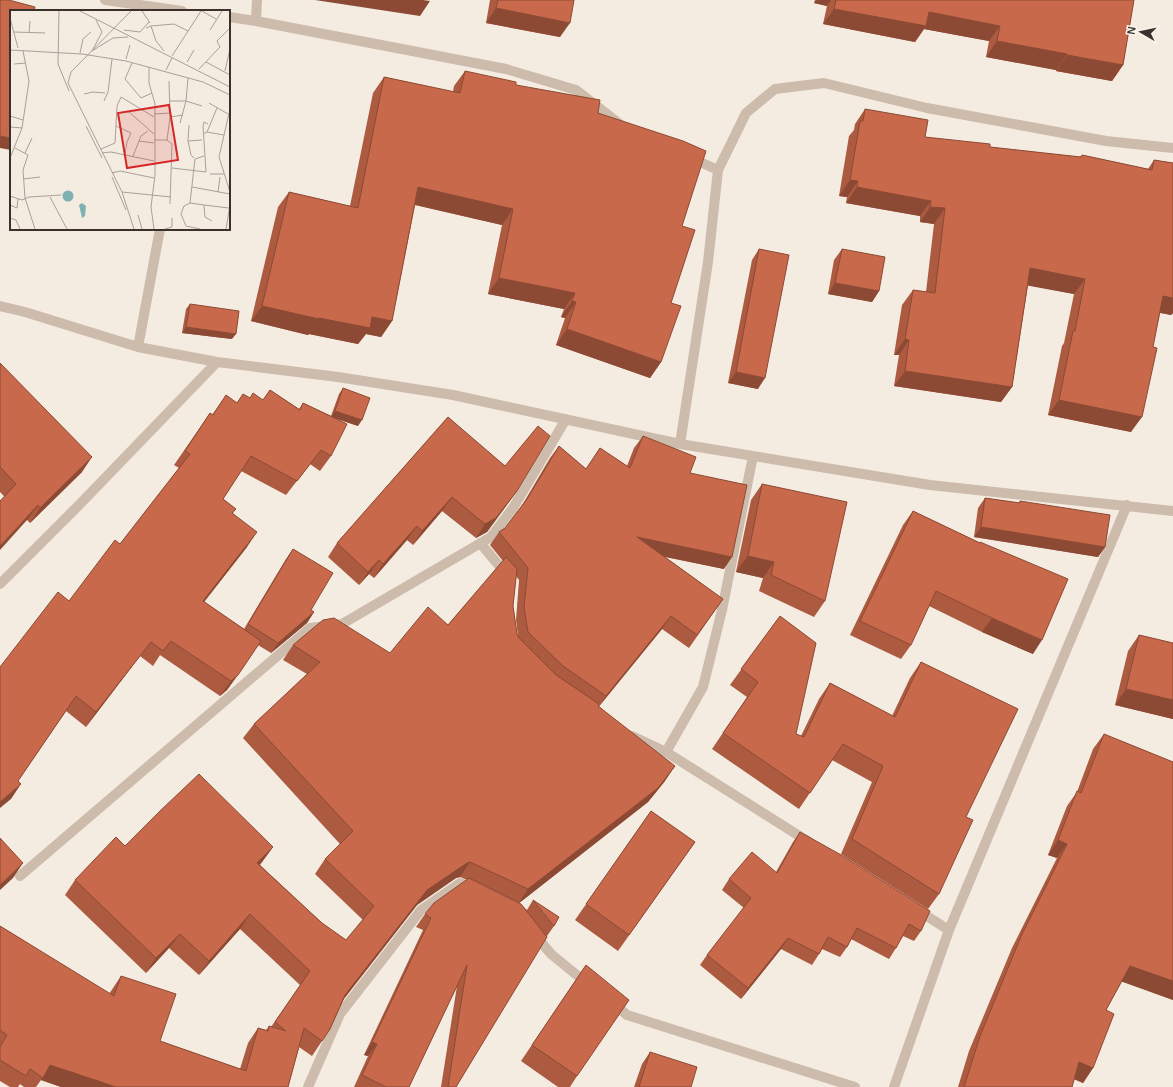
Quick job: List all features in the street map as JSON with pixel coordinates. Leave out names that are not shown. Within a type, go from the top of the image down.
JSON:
[{"type":"street","points":[[105,0],[173,10]]},
{"type":"street","points":[[256,21],[257,0]]},
{"type":"street","points":[[230,17],[506,69],[576,90],[628,130]]},
{"type":"street","points":[[680,444],[708,262],[718,170],[746,113],[775,89],[824,83],[927,108],[1106,141],[1173,148]]},
{"type":"street","points":[[684,155],[718,170]]},
{"type":"street","points":[[138,346],[160,230]]},
{"type":"street","points":[[0,306],[138,346],[217,362],[338,377],[453,395],[680,444],[930,485],[1173,511]]},
{"type":"street","points":[[0,584],[81,503],[217,362]]},
{"type":"street","points":[[20,876],[310,628],[342,624],[490,537],[513,508],[566,419]]},
{"type":"street","points":[[666,752],[702,688],[722,610],[753,456]]},
{"type":"street","points":[[894,1087],[949,930],[1127,505]]},
{"type":"street","points":[[480,543],[513,582]]},
{"type":"street","points":[[625,733],[666,752],[814,846]]},
{"type":"street","points":[[308,1087],[340,1014],[421,910],[460,883],[479,892]]},
{"type":"street","points":[[909,905],[949,930]]},
{"type":"street","points":[[532,930],[551,954],[627,1015],[855,1087]]},
{"type":"building","points":[[0,0],[9,0],[35,7],[34,10],[10,10],[10,138],[0,136]]},
{"type":"building","points":[[498,0],[574,0],[570,23],[496,8]]},
{"type":"building","points":[[836,0],[1134,0],[1123,65],[997,41],[1000,26],[929,12],[926,26],[834,9]]},
{"type":"building","points":[[465,71],[516,82],[516,85],[600,100],[598,113],[683,141],[706,151],[682,226],[695,230],[671,303],[681,306],[661,362],[567,329],[576,302],[572,301],[575,293],[499,278],[513,209],[418,187],[392,321],[372,317],[370,328],[319,319],[262,306],[289,192],[358,208],[384,77],[460,93]]},
{"type":"building","points":[[865,109],[928,120],[925,137],[990,144],[990,147],[1081,157],[1082,155],[1152,170],[1154,160],[1173,163],[1173,298],[1163,296],[1153,347],[1157,348],[1142,417],[1059,400],[1085,279],[1030,268],[1012,387],[905,371],[909,340],[905,339],[913,290],[935,293],[945,208],[930,207],[931,201],[857,187],[858,181],[850,180],[860,121],[863,121]]},
{"type":"building","points":[[759,249],[789,255],[765,378],[736,372]]},
{"type":"building","points":[[842,249],[885,257],[879,291],[835,283]]},
{"type":"building","points":[[190,304],[239,311],[236,334],[186,327]]},
{"type":"building","points":[[0,363],[92,457],[40,508],[38,505],[0,546],[0,501],[16,484],[0,467]]},
{"type":"building","points":[[343,388],[370,398],[362,420],[335,411]]},
{"type":"building","points":[[270,390],[300,410],[303,403],[347,424],[331,456],[321,450],[297,481],[251,456],[223,499],[236,509],[232,513],[257,532],[203,601],[261,641],[238,675],[231,681],[171,641],[163,651],[151,642],[96,712],[76,696],[18,781],[21,784],[0,802],[0,667],[58,592],[69,601],[115,540],[120,544],[190,454],[185,451],[210,413],[213,415],[226,395],[237,403],[243,394],[250,398],[253,393],[263,400]]},
{"type":"building","points":[[448,417],[505,466],[538,426],[550,436],[517,491],[496,518],[485,524],[452,497],[422,531],[417,526],[383,564],[379,560],[368,572],[337,543]]},
{"type":"building","points":[[643,436],[696,457],[690,473],[747,485],[732,557],[637,537],[723,599],[697,635],[671,616],[606,696],[563,666],[528,632],[524,607],[528,568],[499,532],[505,528],[527,499],[559,446],[586,469],[600,448],[630,468]]},
{"type":"building","points":[[762,484],[847,502],[825,601],[771,575],[774,562],[748,556]]},
{"type":"building","points":[[985,498],[1020,503],[1020,501],[1110,515],[1105,547],[981,527]]},
{"type":"building","points":[[913,511],[980,543],[1068,579],[1042,640],[936,591],[911,645],[860,621]]},
{"type":"building","points":[[293,549],[333,573],[311,610],[314,612],[278,643],[248,624]]},
{"type":"building","points":[[506,557],[517,569],[513,606],[517,634],[519,638],[556,675],[599,704],[598,706],[675,766],[658,788],[528,889],[470,862],[427,890],[345,995],[330,1029],[322,1041],[304,1028],[288,1087],[116,1087],[50,1065],[43,1078],[30,1069],[26,1076],[0,1060],[0,1047],[7,1035],[0,1030],[0,926],[114,996],[121,976],[176,994],[160,1041],[246,1071],[258,1028],[268,1031],[269,1026],[286,1031],[275,1022],[310,971],[250,914],[209,961],[180,934],[156,958],[75,880],[116,837],[125,846],[199,774],[273,847],[257,863],[322,923],[346,940],[374,906],[325,859],[353,831],[254,724],[320,662],[293,645],[323,620],[334,618],[390,653],[428,607],[448,625]]},
{"type":"building","points":[[780,616],[816,643],[796,734],[804,737],[830,683],[895,717],[921,662],[1018,709],[966,817],[973,820],[939,894],[852,839],[883,766],[843,744],[810,793],[723,733],[758,682],[741,669]]},
{"type":"building","points":[[1139,635],[1173,643],[1173,700],[1126,689]]},
{"type":"building","points":[[1104,734],[1173,762],[1173,981],[1130,966],[1106,1010],[1114,1014],[1093,1068],[1079,1062],[1072,1087],[964,1087],[980,1036],[1022,934],[1067,844],[1058,840],[1077,791],[1081,793]]},
{"type":"building","points":[[651,811],[695,842],[629,935],[586,904]]},
{"type":"building","points":[[800,832],[843,856],[930,911],[921,931],[909,924],[896,948],[857,928],[847,947],[828,937],[819,954],[788,938],[748,988],[707,955],[751,898],[729,879],[752,852],[777,873]]},
{"type":"building","points":[[0,838],[23,863],[0,885]]},
{"type":"building","points":[[469,878],[521,904],[547,937],[456,1087],[448,1087],[467,965],[409,1087],[386,1087],[362,1075],[377,1044],[372,1042],[431,918],[425,914],[434,903]]},
{"type":"building","points":[[533,900],[559,917],[554,926]]},
{"type":"building","points":[[586,965],[629,1000],[577,1076],[532,1045]]},
{"type":"building","points":[[650,1052],[697,1067],[691,1087],[639,1087]]}]
